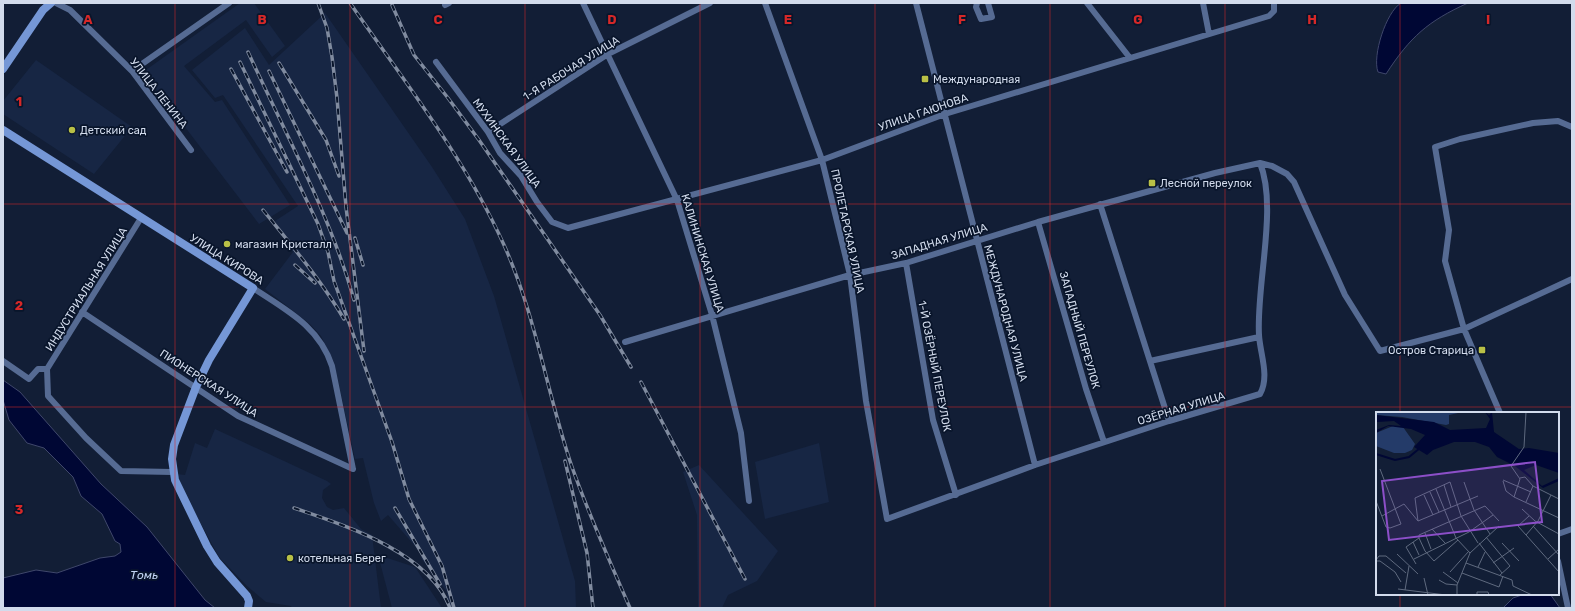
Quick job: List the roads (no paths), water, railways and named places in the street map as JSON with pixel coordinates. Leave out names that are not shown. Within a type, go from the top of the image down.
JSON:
[{"type":"main road","points":[[3,69],[43,10],[51,3]]},
{"type":"main road","name":"УЛИЦА КИРОВА","points":[[3,130],[253,288]]},
{"type":"main road","points":[[248,608],[249,601],[247,596],[217,562],[207,546],[172,472],[174,444],[196,387],[209,360],[253,288]]},
{"type":"street","name":"УЛИЦА ЛЕНИНА","points":[[56,3],[70,10],[132,71],[191,150]]},
{"type":"street","points":[[132,71],[229,3]]},
{"type":"street","name":"КАЛИНИНСКАЯ УЛИЦА","points":[[583,3],[677,200],[712,315],[741,433],[749,501]]},
{"type":"street","name":"1-Я РАБОЧАЯ УЛИЦА","points":[[488,132],[608,54],[710,3]]},
{"type":"street","name":"ПРОЛЕТАРСКАЯ УЛИЦА","points":[[765,3],[822,160],[850,276],[866,401],[887,519]]},
{"type":"street","name":"МЕЖДУНАРОДНАЯ УЛИЦА","points":[[916,3],[1035,465]]},
{"type":"street","points":[[977,3],[976,8],[981,19],[992,17],[988,3]]},
{"type":"street","points":[[1088,3],[1130,58]]},
{"type":"street","points":[[1203,3],[1209,34]]},
{"type":"street","name":"УЛИЦА ГАЮНОВА","points":[[568,228],[822,160],[945,114],[1269,16],[1274,11],[1274,3]]},
{"type":"street","name":"МУХИНСКАЯ УЛИЦА","points":[[436,62],[488,132],[500,153],[521,176],[537,202],[552,222],[568,228]]},
{"type":"street","points":[[1500,412],[1464,329],[1445,261],[1449,230],[1435,147],[1460,138],[1533,123],[1558,121],[1572,127]]},
{"type":"street","points":[[1260,163],[1272,166],[1287,174],[1294,182],[1344,295],[1380,351],[1464,329],[1572,279]]},
{"type":"street","name":"ЗАПАДНАЯ УЛИЦА","points":[[625,342],[712,315],[850,276],[906,263],[976,240],[1100,204],[1215,173],[1260,163]]},
{"type":"street","name":"ОЗЁРНАЯ УЛИЦА","points":[[887,519],[1035,465],[1169,421],[1260,394],[1265,386],[1262,347],[1259,337],[1259,292],[1264,250],[1266,206],[1265,174],[1260,163]]},
{"type":"street","points":[[1100,204],[1169,421]]},
{"type":"street","name":"ИНДУСТРИАЛЬНАЯ УЛИЦА","points":[[47,370],[141,218]]},
{"type":"street","name":"ЗАПАДНЫЙ ПЕРЕУЛОК","points":[[1038,222],[1086,389],[1104,442]]},
{"type":"street","name":"1-Й ОЗЁРНЫЙ ПЕРЕУЛОК","points":[[906,263],[934,420],[956,495]]},
{"type":"street","name":"УЛИЦА КИРОВА","points":[[253,288],[305,323],[328,352],[353,469]]},
{"type":"street","name":"ПИОНЕРСКАЯ УЛИЦА","points":[[82,312],[238,416],[353,469]]},
{"type":"street","points":[[1150,361],[1259,337]]},
{"type":"street","points":[[3,361],[30,379],[38,369],[47,370],[48,396],[86,438],[121,471],[172,472]]},
{"type":"street","points":[[1559,534],[1572,529]]},
{"type":"street","points":[[1559,566],[1568,608]]},
{"type":"water","points":[[1401,3],[1468,3],[1442,16],[1421,31],[1403,50],[1386,74],[1378,72],[1377,56],[1382,35],[1390,15]]},
{"type":"water","name":"Томь","points":[[3,380],[20,392],[101,484],[147,527],[205,600],[215,608],[3,608],[3,578],[36,570],[57,573],[100,558],[115,556],[121,552],[120,544],[115,541],[102,514],[81,496],[73,477],[44,448],[27,443],[9,420],[3,400]]},
{"type":"water","points":[[1522,595],[1551,595],[1560,608],[1503,608],[1513,598]]},
{"type":"railway","points":[[318,3],[327,28],[332,57],[346,207],[364,351]]},
{"type":"railway","points":[[350,3],[433,121],[471,181],[504,245],[525,299],[555,412],[572,467],[630,608]]},
{"type":"railway","points":[[392,5],[414,55],[479,140],[600,315],[631,367]]},
{"type":"railway","points":[[248,52],[320,205],[333,236],[354,300]]},
{"type":"railway","points":[[240,62],[318,224],[328,252],[334,281],[392,442],[409,499],[442,566],[454,608]]},
{"type":"railway","points":[[279,63],[326,140],[339,176]]},
{"type":"railway","points":[[231,69],[287,172]]},
{"type":"railway","points":[[269,71],[347,233]]},
{"type":"railway","points":[[263,210],[316,277],[344,319]]},
{"type":"railway","points":[[355,238],[363,265]]},
{"type":"railway","points":[[295,265],[315,283]]},
{"type":"railway","points":[[641,382],[745,579]]},
{"type":"railway","points":[[565,461],[587,553],[593,608]]},
{"type":"railway","points":[[294,508],[361,533],[405,556],[424,571],[439,588],[450,608]]},
{"type":"railway","points":[[395,508],[440,584]]},
{"type":"place","name":"Международная","points":[[925,79]]},
{"type":"place","name":"Детский сад","points":[[72,130]]},
{"type":"place","name":"Лесной переулок","points":[[1152,183]]},
{"type":"place","name":"магазин Кристалл","points":[[227,244]]},
{"type":"place","name":"Остров Старица","points":[[1482,350]]},
{"type":"place","name":"котельная Берег","points":[[290,558]]}]
